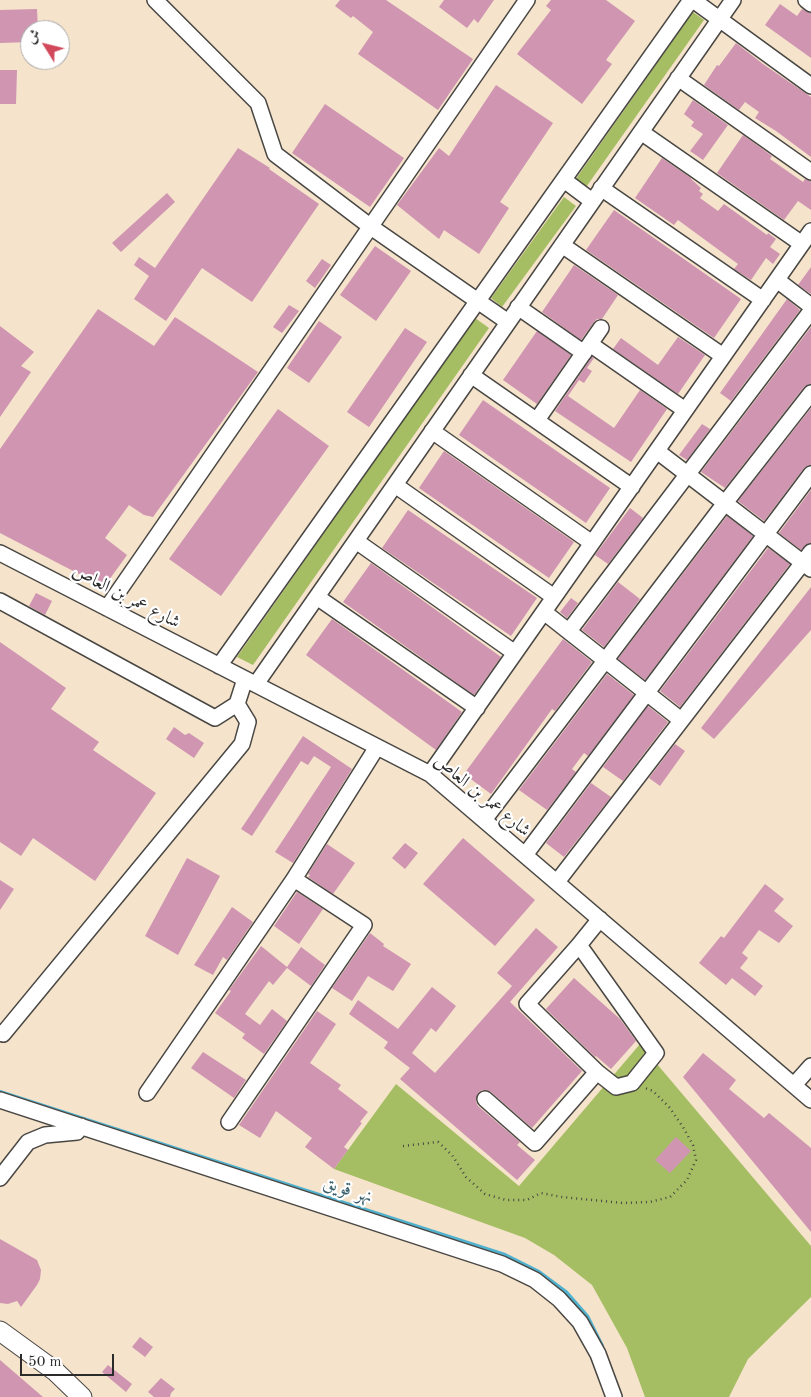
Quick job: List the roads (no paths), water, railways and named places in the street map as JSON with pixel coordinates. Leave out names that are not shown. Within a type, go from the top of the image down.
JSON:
[{"type":"main road","points":[[0,1331],[55,1371],[82,1397]]},
{"type":"street","points":[[155,0],[258,103],[275,154],[371,227],[508,322]]},
{"type":"street","points":[[107,608],[527,0]]},
{"type":"street","points":[[220,666],[692,0],[811,86]]},
{"type":"street","points":[[0,601],[215,718],[238,704],[250,682],[317,597],[732,0]]},
{"type":"street","points":[[806,0],[811,4]]},
{"type":"street","points":[[678,78],[811,172]]},
{"type":"street","points":[[640,132],[802,244]]},
{"type":"street","points":[[564,180],[592,201]]},
{"type":"street","points":[[601,188],[762,300]]},
{"type":"street","points":[[430,774],[811,231]]},
{"type":"street","points":[[562,245],[723,356]]},
{"type":"street","points":[[777,280],[811,306]]},
{"type":"street","points":[[518,307],[685,410]]},
{"type":"street","points":[[569,631],[811,311]]},
{"type":"street","points":[[537,420],[601,328]]},
{"type":"street","points":[[471,375],[632,486]]},
{"type":"street","points":[[484,820],[811,393]]},
{"type":"street","points":[[432,431],[592,543]]},
{"type":"street","points":[[557,882],[681,720],[808,561],[766,534],[657,451]]},
{"type":"street","points":[[525,855],[811,474]]},
{"type":"street","points":[[394,485],[554,597]]},
{"type":"street","points":[[356,541],[515,653]]},
{"type":"street","name":"شارع عمر بن العاص","points":[[0,553],[430,774],[811,1100]]},
{"type":"street","points":[[317,597],[476,708]]},
{"type":"street","points":[[544,612],[681,720]]},
{"type":"street","points":[[0,1034],[3,1034],[242,744],[248,722],[238,704]]},
{"type":"street","points":[[147,1093],[294,879],[377,747]]},
{"type":"street","points":[[229,1122],[364,925],[294,879]]},
{"type":"street","points":[[579,945],[656,1053],[632,1083],[616,1087],[597,1072],[527,1004],[600,919]]},
{"type":"street","points":[[794,1085],[811,1066]]},
{"type":"street","points":[[485,1099],[535,1143],[597,1072]]},
{"type":"street","points":[[0,1100],[502,1264],[535,1280],[559,1299],[580,1322],[598,1354],[614,1397]]},
{"type":"street","points":[[0,1178],[28,1142],[44,1135],[77,1132],[81,1126]]},
{"type":"waterway","name":"نهر قويق","points":[[0,1092],[505,1255],[539,1272],[566,1292],[587,1316],[602,1346]]}]
